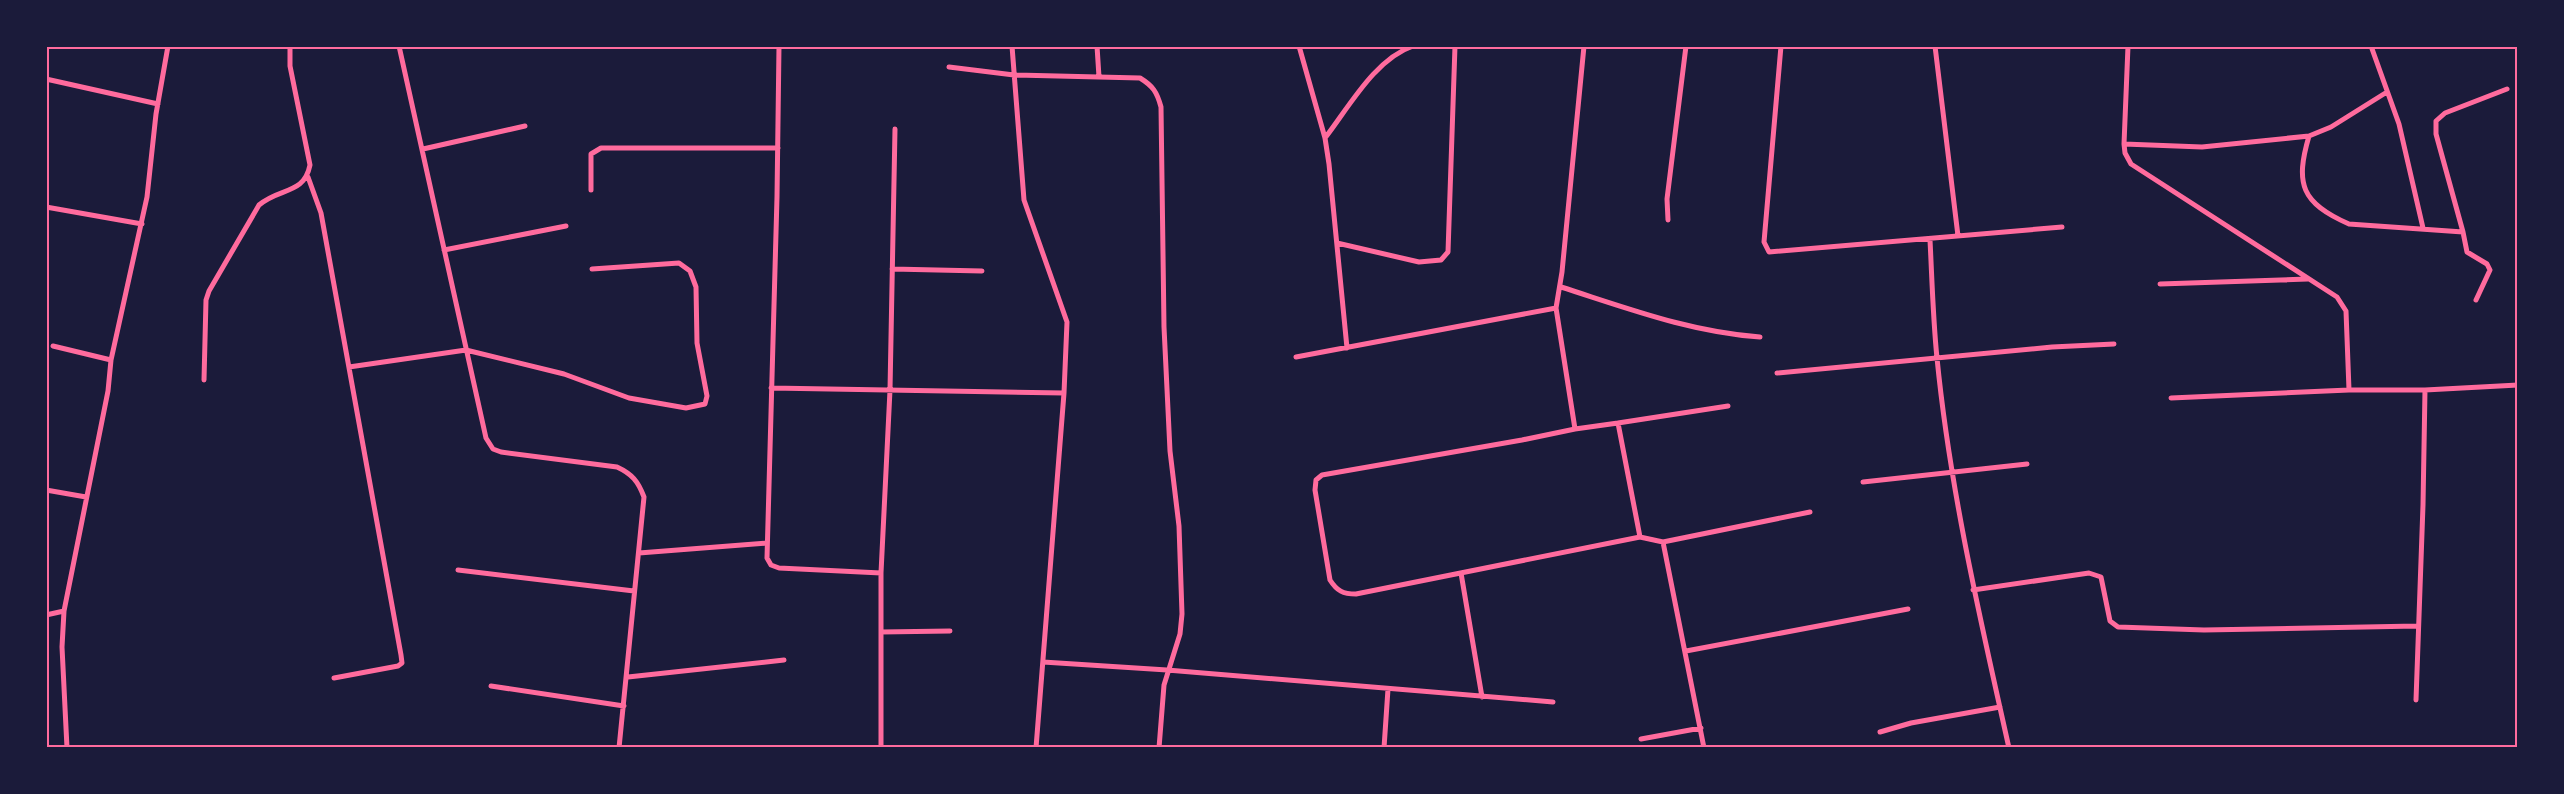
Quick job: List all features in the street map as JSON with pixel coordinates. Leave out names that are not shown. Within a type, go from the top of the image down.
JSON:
[{"type":"street","points":[[67,747],[62,647],[64,611],[108,391],[111,360],[147,197],[158,104],[168,46]]},
{"type":"street","points":[[204,380],[206,300],[209,291],[259,205],[270,196],[302,185],[308,177],[310,165],[290,66],[290,46]]},
{"type":"street","points":[[399,46],[486,438],[493,449],[509,454],[617,467],[629,473],[638,482],[644,497],[619,747]]},
{"type":"street","points":[[779,46],[767,558],[771,565],[779,568],[881,573]]},
{"type":"street","points":[[1011,46],[1024,200],[1067,322],[1064,393],[1036,747]]},
{"type":"street","points":[[1097,46],[1099,77]]},
{"type":"street","points":[[1299,46],[1325,138],[1347,348]]},
{"type":"street","points":[[1325,138],[1380,67],[1399,51],[1413,46]]},
{"type":"street","points":[[1337,243],[1419,262],[1441,260],[1448,252],[1455,46]]},
{"type":"street","points":[[1575,429],[1556,308],[1561,286],[1584,46]]},
{"type":"street","points":[[1668,220],[1667,199],[1686,46]]},
{"type":"street","points":[[1781,46],[1766,248],[1769,252],[2062,227]]},
{"type":"street","points":[[1935,46],[1958,236]]},
{"type":"street","points":[[2128,46],[2124,144],[2125,153],[2131,164],[2337,297],[2346,311],[2349,387]]},
{"type":"street","points":[[2371,46],[2399,124],[2423,228]]},
{"type":"street","points":[[949,67],[1014,75],[1140,78],[1158,93],[1161,107],[1165,338],[1170,451],[1179,526],[1182,614],[1180,634],[1167,670],[1159,747]]},
{"type":"street","points":[[46,79],[158,104]]},
{"type":"street","points":[[2476,300],[2490,270],[2487,264],[2467,252],[2436,134],[2436,121],[2445,113],[2507,89]]},
{"type":"street","points":[[2124,144],[2202,147],[2309,135],[2331,127],[2387,92]]},
{"type":"street","points":[[423,148],[525,126]]},
{"type":"street","points":[[881,747],[881,573],[890,390],[895,129]]},
{"type":"street","points":[[2309,135],[2301,171],[2305,192],[2332,216],[2349,224],[2365,226],[2463,232]]},
{"type":"street","points":[[591,190],[591,154],[601,148],[778,148]]},
{"type":"street","points":[[308,177],[321,213],[402,663],[398,666],[334,678]]},
{"type":"street","points":[[46,207],[142,224]]},
{"type":"street","points":[[444,250],[566,226]]},
{"type":"street","points":[[1930,240],[1937,357],[1952,472],[1973,590],[2009,747]]},
{"type":"street","points":[[349,366],[466,350],[564,374],[629,398],[686,408],[705,404],[707,396],[697,343],[696,287],[690,271],[679,263],[592,269]]},
{"type":"street","points":[[892,269],[982,271]]},
{"type":"street","points":[[2160,284],[2308,279]]},
{"type":"street","points":[[1561,286],[1686,327],[1760,337]]},
{"type":"street","points":[[1296,357],[1556,308]]},
{"type":"street","points":[[1777,373],[2052,347],[2114,344]]},
{"type":"street","points":[[53,346],[111,360]]},
{"type":"street","points":[[2171,398],[2349,387],[2425,390],[2517,386]]},
{"type":"street","points":[[771,388],[1064,393]]},
{"type":"street","points":[[2416,700],[2425,390]]},
{"type":"street","points":[[1728,406],[1575,429],[1322,475],[1316,480],[1315,490],[1330,580],[1335,588],[1345,594],[1356,594],[1640,537],[1663,542],[1810,512]]},
{"type":"street","points":[[1618,423],[1640,537]]},
{"type":"street","points":[[1863,482],[2027,464]]},
{"type":"street","points":[[46,490],[86,497]]},
{"type":"street","points":[[1663,542],[1704,747]]},
{"type":"street","points":[[639,553],[767,543]]},
{"type":"street","points":[[458,570],[634,591]]},
{"type":"street","points":[[1461,573],[1482,697]]},
{"type":"street","points":[[1973,590],[2090,573],[2101,578],[2110,621],[2118,627],[2204,630],[2417,626]]},
{"type":"street","points":[[1686,651],[1908,609]]},
{"type":"street","points":[[46,615],[64,611]]},
{"type":"street","points":[[881,632],[950,631]]},
{"type":"street","points":[[627,677],[784,660]]},
{"type":"street","points":[[1043,662],[1553,702]]},
{"type":"street","points":[[491,686],[624,706]]},
{"type":"street","points":[[1384,747],[1388,689]]},
{"type":"street","points":[[1880,732],[1911,723],[2000,707]]},
{"type":"street","points":[[1641,739],[1701,728]]}]
